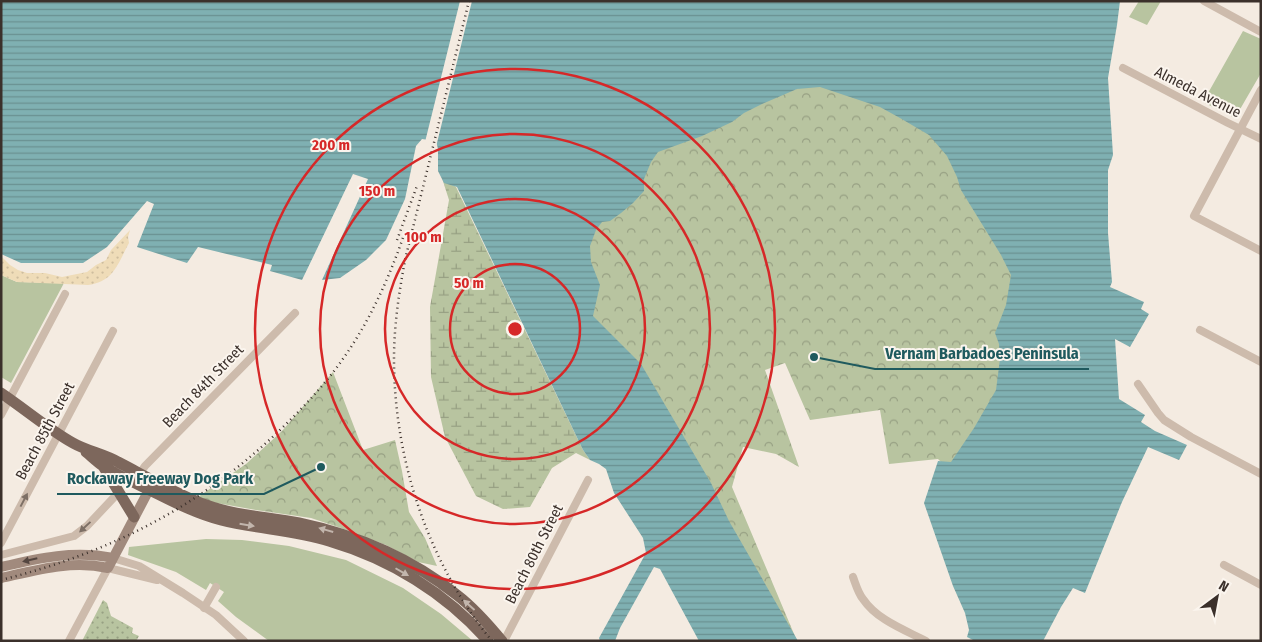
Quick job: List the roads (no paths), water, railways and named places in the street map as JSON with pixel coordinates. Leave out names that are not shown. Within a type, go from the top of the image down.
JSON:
[{"type":"main road","points":[[5,396],[78,446],[103,466],[209,506],[231,512],[290,521],[324,529],[382,550],[416,568],[456,594],[503,641]]},
{"type":"main road","points":[[78,446],[109,457],[137,478]]},
{"type":"main road","points":[[103,466],[134,517]]},
{"type":"main road","points":[[152,485],[179,505],[210,517],[316,537],[365,554],[401,571],[436,593],[463,615],[488,641]]},
{"type":"street","points":[[1204,1],[1261,32]]},
{"type":"street","name":"Almeda Avenue","points":[[1123,68],[1261,140]]},
{"type":"street","points":[[1261,90],[1194,216],[1261,251]]},
{"type":"street","points":[[1,415],[5,396],[65,294]]},
{"type":"street","name":"Beach 84th Street","points":[[137,478],[295,313]]},
{"type":"street","points":[[1200,330],[1261,362]]},
{"type":"street","name":"Beach 85th Street","points":[[1,544],[113,331]]},
{"type":"street","points":[[1138,384],[1158,413],[1168,423],[1261,474]]},
{"type":"street","name":"Beach 80th Street","points":[[503,641],[588,480]]},
{"type":"street","points":[[69,641],[152,485]]},
{"type":"street","points":[[1,555],[74,536],[87,526],[119,492]]},
{"type":"street","points":[[1,567],[38,558],[63,555],[95,554],[113,558],[139,566],[163,581],[223,621],[244,641]]},
{"type":"street","points":[[1,578],[43,568],[85,565],[108,568],[163,581]]},
{"type":"street","points":[[1224,565],[1261,585]]},
{"type":"street","points":[[853,577],[862,598],[873,610],[881,617],[926,641]]},
{"type":"street","points":[[204,608],[216,587]]},
{"type":"water","points":[[1,1],[1120,1],[1108,78],[1113,155],[1108,170],[1108,233],[1112,282],[1110,287],[1144,302],[1141,309],[1149,314],[1130,347],[1115,339],[1119,399],[1145,415],[1141,422],[1155,431],[1187,445],[1179,460],[1148,447],[1122,502],[1085,593],[1073,588],[1043,641],[975,641],[967,637],[969,630],[965,613],[953,586],[924,503],[938,461],[951,462],[996,390],[1000,359],[999,344],[995,333],[1006,305],[1011,275],[1001,255],[961,190],[947,156],[929,135],[880,107],[820,87],[797,89],[762,104],[744,113],[732,122],[702,136],[658,152],[651,162],[644,179],[644,191],[621,213],[610,221],[602,222],[596,230],[590,246],[591,262],[600,285],[593,316],[641,364],[711,483],[729,521],[798,641],[699,641],[660,569],[654,567],[620,628],[615,641],[600,641],[599,638],[646,553],[643,538],[614,493],[606,469],[590,460],[583,450],[457,187],[444,183],[438,171],[436,141],[422,139],[416,146],[405,199],[386,240],[366,260],[340,278],[322,280],[368,179],[353,174],[302,280],[270,271],[272,265],[198,247],[187,263],[137,247],[154,204],[147,201],[107,247],[83,263],[21,263],[1,254]]},
{"type":"railway","points":[[469,1],[405,260],[397,309],[394,359],[400,434],[408,472],[419,508],[433,544],[450,578],[469,611],[492,641]]},
{"type":"railway","points":[[397,240],[417,186]]},
{"type":"railway","points":[[1,580],[79,556],[151,524],[218,482],[249,457],[299,411],[342,361],[373,308],[393,265],[404,235]]},
{"type":"place","name":"Vernam Barbadoes Peninsula","points":[[814,357]]},
{"type":"place","name":"Rockaway Freeway Dog Park","points":[[321,467]]}]
